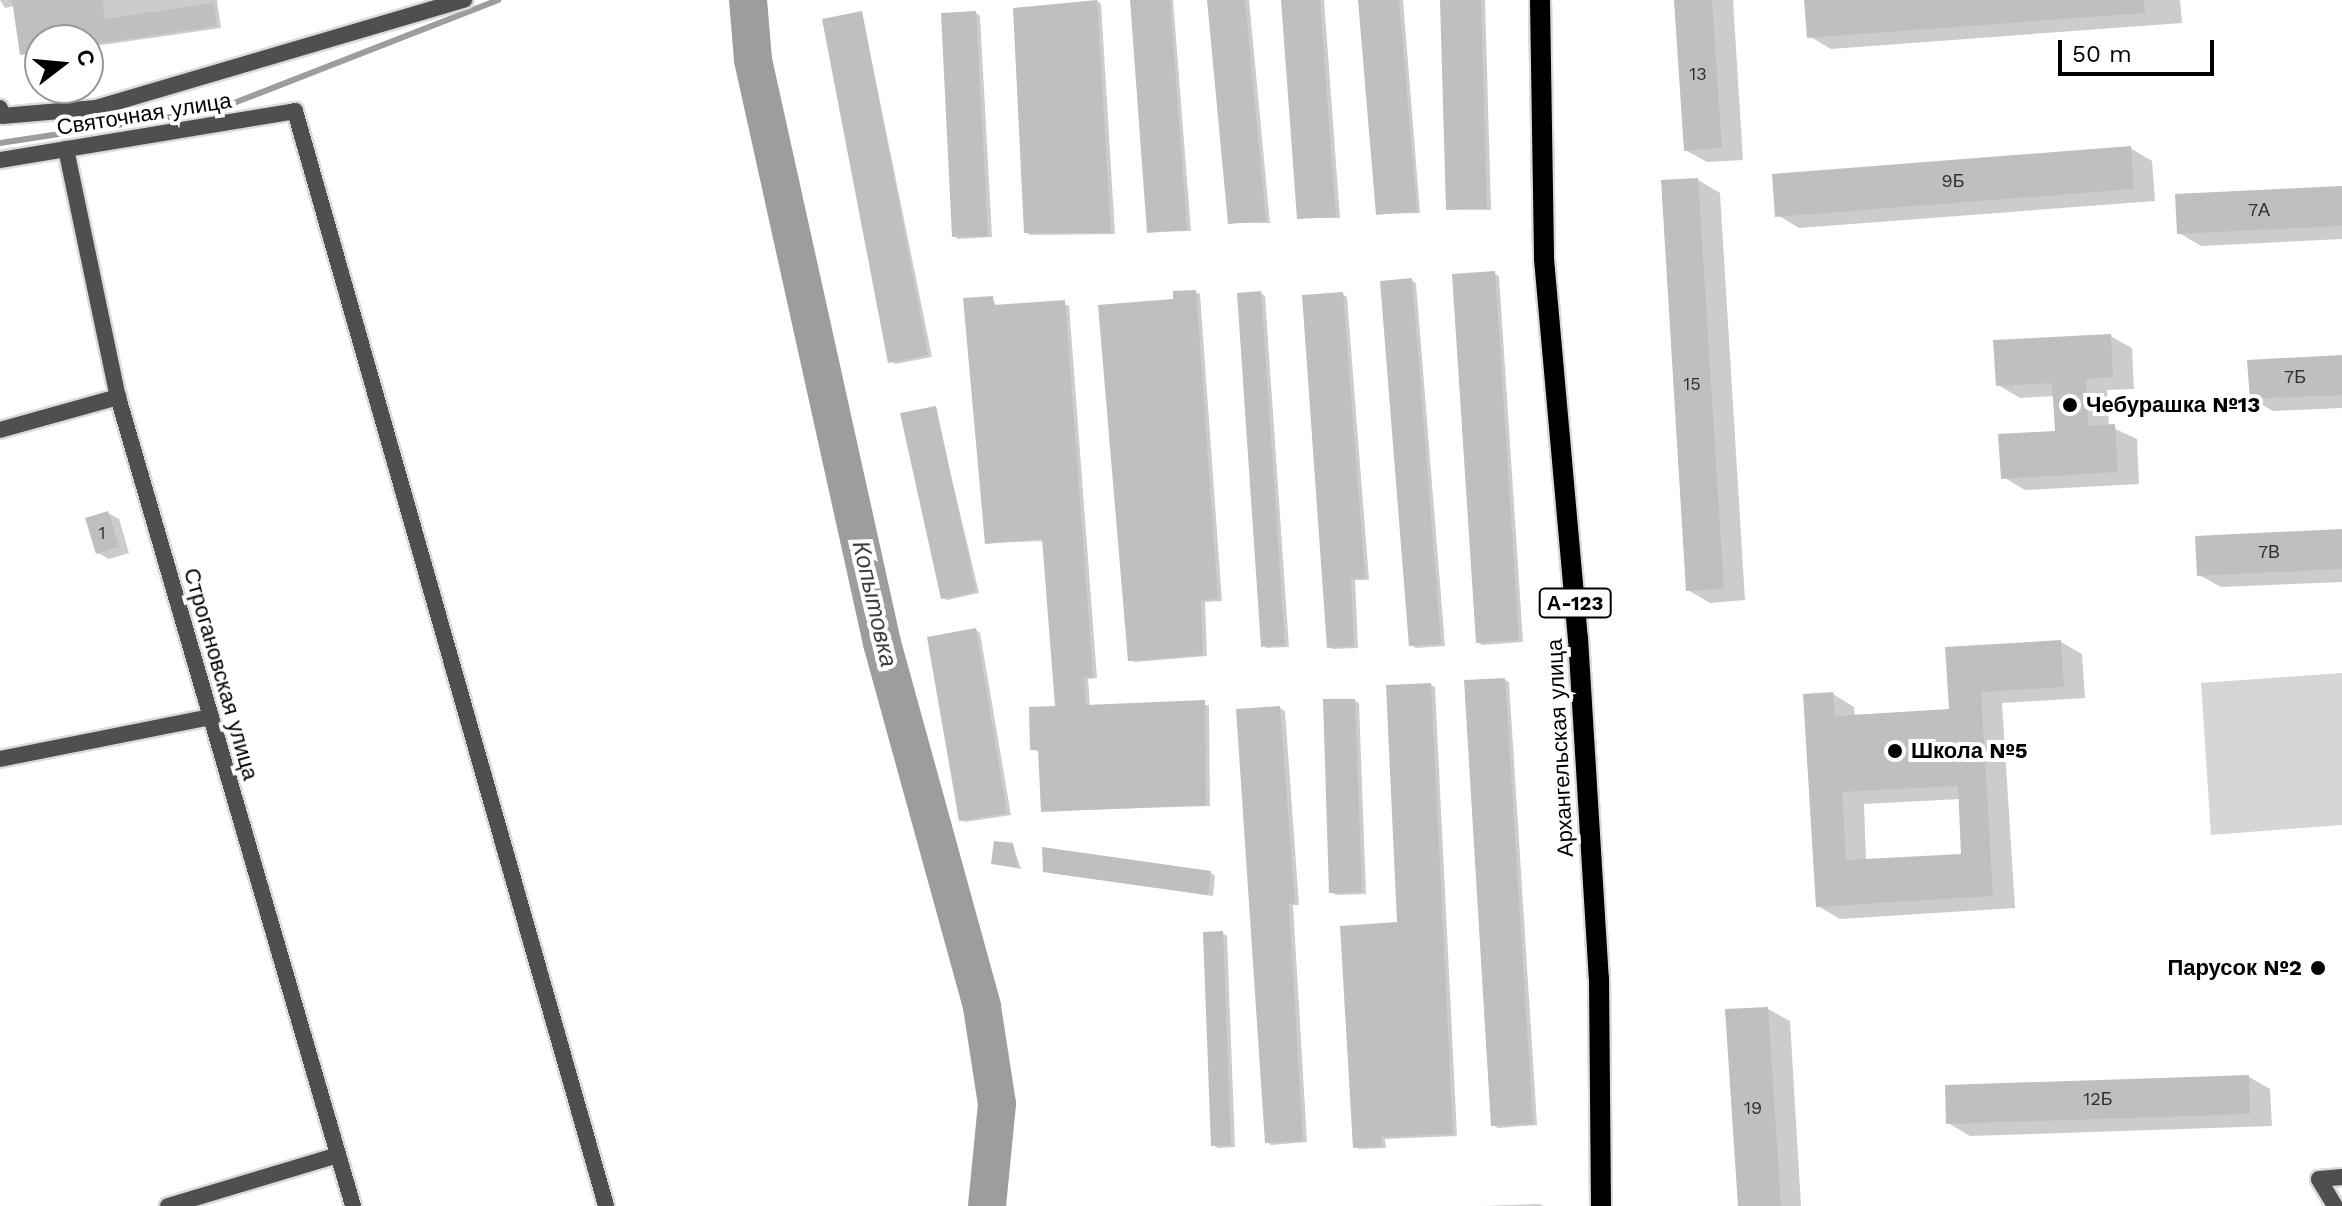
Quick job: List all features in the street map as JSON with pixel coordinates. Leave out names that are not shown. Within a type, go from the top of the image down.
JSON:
[{"type":"main road","name":"Архангельская улица","points":[[1540,0],[1544,247],[1578,638],[1599,978],[1601,1206]]},
{"type":"street","points":[[0,108],[2,116],[96,108],[464,0]]},
{"type":"street","name":"Святочная улица","points":[[0,160],[295,111],[606,1206]]},
{"type":"street","name":"Строгановская улица","points":[[66,149],[118,397],[353,1206]]},
{"type":"street","points":[[0,430],[118,397]]},
{"type":"street","points":[[0,759],[211,717]]},
{"type":"street","points":[[168,1206],[338,1155]]},
{"type":"street","points":[[2335,1206],[2319,1179],[2342,1177]]},
{"type":"shaded area","points":[[2342,673],[2342,825],[2211,835],[2201,683]]},
{"type":"building","points":[[12,0],[103,0],[104,19],[214,3],[217,26],[104,43],[104,24],[24,24],[24,54],[20,55]]},
{"type":"building","points":[[1097,0],[1111,233],[1024,233],[1013,8]]},
{"type":"building","points":[[1130,0],[1170,0],[1187,230],[1147,233]]},
{"type":"building","points":[[1207,0],[1245,0],[1266,221],[1228,224]]},
{"type":"building","points":[[1281,0],[1320,0],[1336,217],[1297,219]]},
{"type":"building","points":[[1358,0],[1399,0],[1417,211],[1376,215]]},
{"type":"building","points":[[1440,0],[1481,0],[1487,209],[1446,210]]},
{"type":"building","points":[[1674,0],[1712,0],[1722,148],[1684,151]]},
{"type":"building","points":[[1804,0],[2144,0],[2145,13],[1807,38]]},
{"type":"building","points":[[862,11],[928,355],[888,363],[822,19]]},
{"type":"building","points":[[976,11],[988,236],[952,237],[941,13]]},
{"type":"building","points":[[2131,146],[2134,189],[1775,217],[1772,174]]},
{"type":"building","points":[[1698,178],[1724,589],[1686,591],[1661,180]]},
{"type":"building","points":[[2342,186],[2342,226],[2177,234],[2175,194]]},
{"type":"building","points":[[1495,271],[1519,640],[1476,643],[1452,274]]},
{"type":"building","points":[[1412,278],[1441,644],[1409,646],[1380,281]]},
{"type":"building","points":[[1196,290],[1218,599],[1201,600],[1203,655],[1128,661],[1098,305],[1173,299],[1173,291]]},
{"type":"building","points":[[1261,291],[1285,645],[1261,647],[1237,293]]},
{"type":"building","points":[[1343,292],[1365,578],[1351,579],[1354,646],[1327,648],[1302,295]]},
{"type":"building","points":[[993,296],[994,305],[1065,300],[1093,677],[1084,677],[1086,705],[1205,700],[1206,805],[1041,812],[1038,750],[1030,750],[1029,707],[1055,706],[1042,539],[985,544],[963,298]]},
{"type":"building","name":"Чебурашка №13","points":[[2111,334],[2113,377],[2086,379],[2088,426],[2115,424],[2118,472],[2001,479],[1998,434],[2055,431],[2052,383],[1996,386],[1993,340]]},
{"type":"building","points":[[2342,355],[2342,395],[2250,399],[2247,360]]},
{"type":"building","points":[[936,406],[976,592],[941,599],[900,413]]},
{"type":"building","points":[[108,511],[119,547],[96,554],[85,518]]},
{"type":"building","points":[[2342,529],[2342,569],[2197,576],[2195,536]]},
{"type":"building","points":[[976,628],[1007,813],[959,821],[927,637]]},
{"type":"building","name":"Школа №5","points":[[2061,640],[2064,687],[1981,692],[1993,896],[1816,907],[1803,694],[1833,692],[1835,716],[1949,709],[1945,647]],"holes":[[[1958,786],[1961,854],[1846,860],[1842,792]]]},
{"type":"building","points":[[1505,678],[1533,1124],[1491,1126],[1464,680]]},
{"type":"building","points":[[1431,683],[1453,1134],[1381,1137],[1382,1146],[1353,1148],[1340,926],[1397,922],[1386,685]]},
{"type":"building","points":[[1323,699],[1355,699],[1362,892],[1329,893]]},
{"type":"building","points":[[1280,706],[1295,903],[1289,904],[1303,1141],[1265,1143],[1236,709]]},
{"type":"building","points":[[994,841],[1013,843],[1018,868],[991,864]]},
{"type":"building","points":[[1042,847],[1211,871],[1208,895],[1043,872]]},
{"type":"building","points":[[1223,931],[1231,1145],[1211,1146],[1203,932]]},
{"type":"building","points":[[1768,1007],[1781,1206],[1738,1206],[1725,1009]]},
{"type":"building","points":[[2249,1075],[2250,1114],[1946,1124],[1945,1085]]},
{"type":"waterway","points":[[0,143],[216,110],[498,0]]},
{"type":"waterway","name":"Копытовка","points":[[748,0],[753,60],[882,643],[982,1007],[997,1104],[987,1206]]},
{"type":"place","name":"Чебурашка №13","points":[[2070,405]]},
{"type":"place","name":"Школа №5","points":[[1895,751]]},
{"type":"place","name":"Парусок №2","points":[[2318,968]]}]
